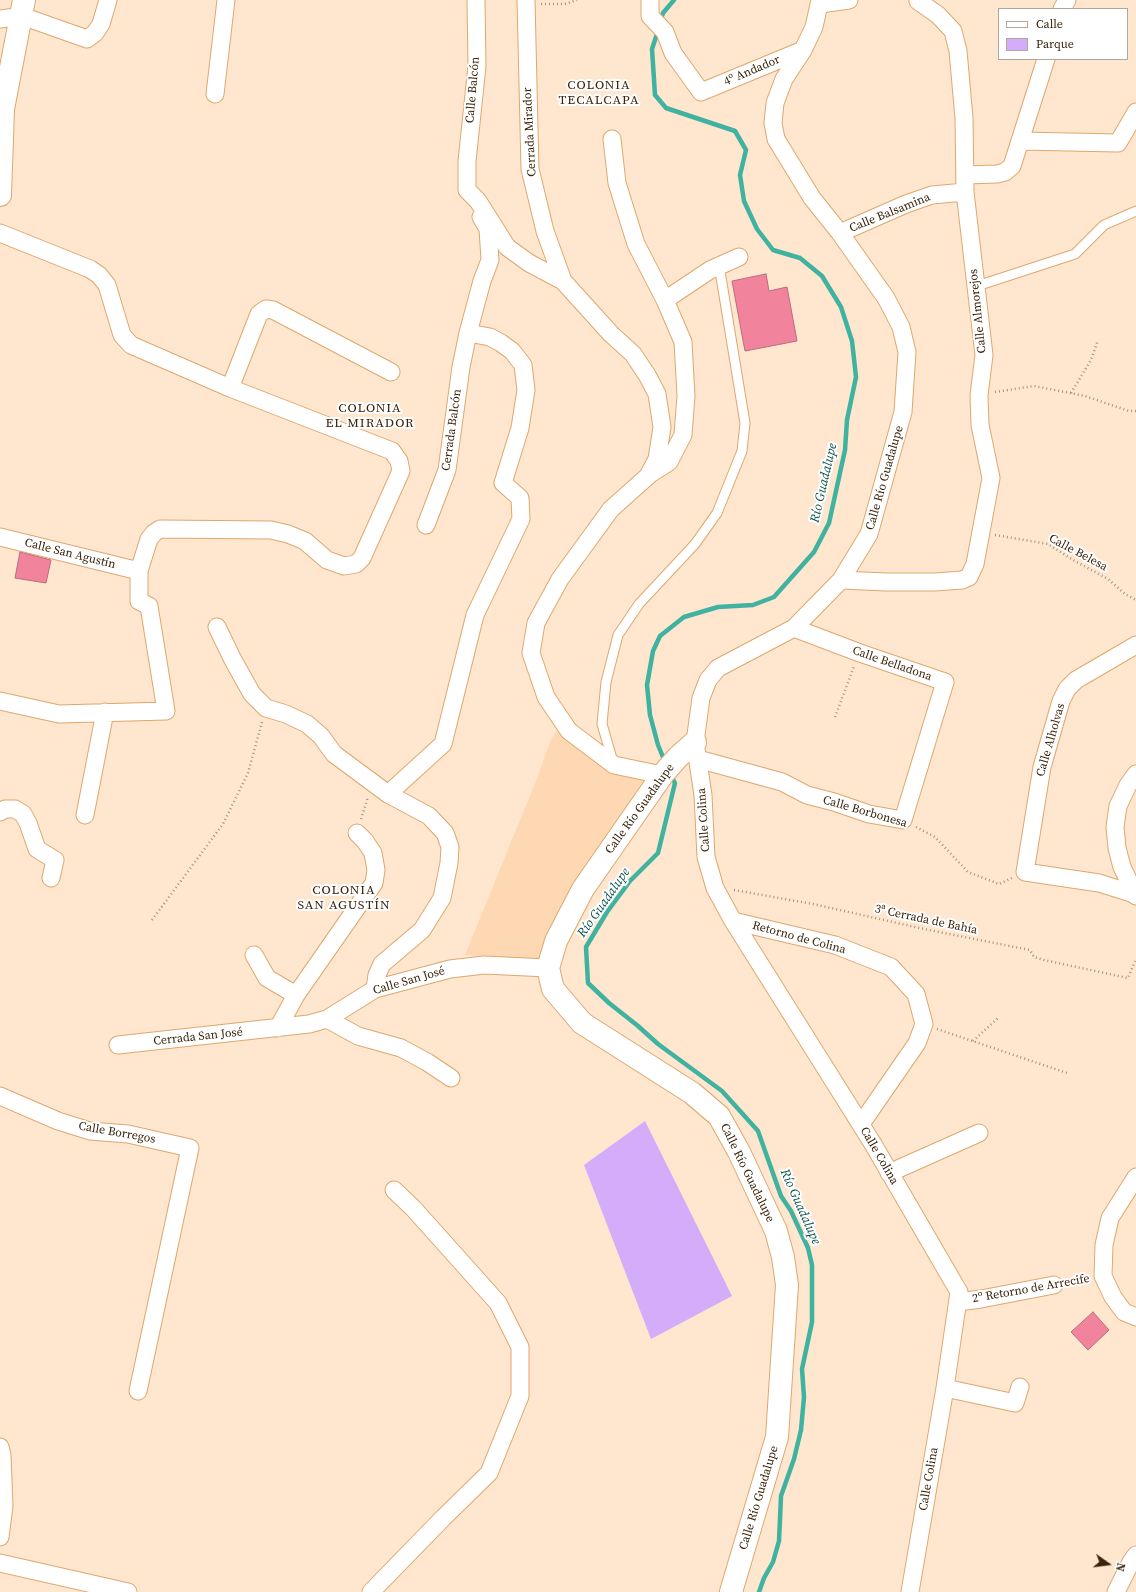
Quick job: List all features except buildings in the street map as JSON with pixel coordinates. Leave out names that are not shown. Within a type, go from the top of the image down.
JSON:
[{"type":"street","points":[[23,8],[87,39],[95,33],[101,24],[108,0]]},
{"type":"street","points":[[215,94],[226,0]]},
{"type":"street","name":"Calle Balcón","points":[[468,333],[482,280],[490,260],[488,229],[467,185],[467,161],[476,66],[476,0]]},
{"type":"street","name":"4º Andador","points":[[650,0],[650,16],[665,32],[673,53],[702,92],[803,50]]},
{"type":"street","points":[[820,2],[849,0]]},
{"type":"street","name":"Calle Almorejos","points":[[841,580],[935,582],[962,580],[969,577],[972,571],[981,532],[991,478],[980,425],[979,395],[984,355],[965,184],[964,118],[958,51],[953,31],[938,15],[917,0]]},
{"type":"street","name":"Cerrada Mirador","points":[[526,1],[530,169],[545,231],[563,281]]},
{"type":"street","name":"Calle Río Guadalupe","points":[[731,1592],[777,1437],[786,1285],[783,1257],[776,1231],[739,1152],[718,1116],[692,1093],[582,1023],[553,989],[548,968],[556,941],[583,889],[667,770],[696,751],[701,698],[708,680],[718,668],[794,628],[841,580],[869,534],[904,412],[907,352],[901,327],[886,298],[840,233],[812,198],[776,139],[774,131],[773,123],[775,103],[784,79],[803,50],[814,27],[820,2]]},
{"type":"street","points":[[0,19],[23,8]]},
{"type":"street","points":[[0,195],[3,109],[23,8]]},
{"type":"street","name":"Calle Balsamina","points":[[840,233],[906,204],[1005,172],[1012,166],[1046,60]]},
{"type":"street","points":[[1021,141],[1118,143],[1135,115]]},
{"type":"street","points":[[612,139],[617,183],[636,244],[665,300],[684,342],[686,396],[683,435],[669,462],[648,476],[611,509],[560,579],[536,623],[531,653],[546,697],[570,731],[614,765],[667,770]]},
{"type":"street","points":[[467,185],[507,247],[529,263],[563,281],[611,334],[633,354],[647,375],[657,394],[662,427],[657,459],[648,476]]},
{"type":"street","points":[[0,232],[90,269],[99,275],[106,285],[122,335],[131,345],[230,388],[392,451],[399,460],[401,471],[362,558],[356,564],[344,566],[327,560],[305,541],[288,534],[272,530],[160,529],[150,539],[139,571],[138,601],[149,606],[166,710],[59,714],[0,701]]},
{"type":"street","points":[[665,300],[710,270],[739,257]]},
{"type":"street","points":[[230,388],[259,314],[266,309],[274,310],[391,372]]},
{"type":"street","points":[[388,794],[443,744],[475,615],[521,519],[520,498],[503,483],[520,428],[526,390],[522,365],[512,351],[501,343],[490,337],[468,333]]},
{"type":"street","name":"Cerrada Balcón","points":[[426,525],[447,470],[461,367],[468,333]]},
{"type":"street","name":"Calle San Agustín","points":[[0,537],[139,571]]},
{"type":"street","points":[[217,627],[252,694],[266,708],[286,714],[307,724],[321,736],[334,754],[388,794],[430,816],[445,832],[450,847],[449,863],[442,898],[422,930],[382,964],[377,975],[375,988]]},
{"type":"street","name":"Calle Belladona","points":[[794,628],[860,653],[945,682],[902,820]]},
{"type":"street","name":"Calle Alholvas","points":[[1025,872],[1042,768],[1064,695],[1067,689],[1076,680],[1136,645]]},
{"type":"street","points":[[85,815],[105,712]]},
{"type":"street","name":"Calle Borbonesa","points":[[696,751],[782,782],[807,795],[834,802],[869,814],[902,820]]},
{"type":"street","name":"Calle Colina","points":[[696,751],[703,795],[706,857],[715,887],[733,921],[861,1124],[959,1292],[945,1388],[910,1592]]},
{"type":"street","points":[[1135,895],[1122,867],[1117,848],[1115,827],[1118,806],[1128,785],[1136,774]]},
{"type":"street","points":[[0,812],[4,809],[15,809],[23,814],[28,823],[37,849],[55,860],[51,878]]},
{"type":"street","points":[[278,1028],[296,995],[374,883],[376,870],[373,853],[365,841],[357,833]]},
{"type":"street","points":[[1025,872],[1099,883],[1135,895]]},
{"type":"street","name":"Retorno de Colina","points":[[733,921],[835,945],[890,967],[916,994],[924,1024]]},
{"type":"street","points":[[254,955],[267,978],[296,995]]},
{"type":"street","name":"Calle San José","points":[[278,1028],[309,1024],[327,1019],[375,988],[450,969],[484,965],[548,968]]},
{"type":"street","points":[[327,1019],[358,1036],[401,1048],[427,1062],[451,1078]]},
{"type":"street","points":[[861,1124],[917,1043],[924,1024]]},
{"type":"street","name":"Cerrada San José","points":[[118,1045],[278,1028]]},
{"type":"street","name":"Calle Borregos","points":[[0,1096],[58,1120],[90,1131],[128,1134],[190,1148],[138,1391]]},
{"type":"street","points":[[889,1173],[979,1133]]},
{"type":"street","points":[[1136,1177],[1110,1218],[1104,1246],[1103,1276],[1113,1297],[1124,1312],[1136,1317]]},
{"type":"street","points":[[371,1592],[489,1473],[520,1396],[520,1347],[498,1303],[413,1208],[394,1190]]},
{"type":"street","name":"2º Retorno de Arrecife","points":[[958,1302],[1054,1285]]},
{"type":"street","points":[[945,1388],[1016,1403],[1020,1387]]},
{"type":"street","points":[[0,1448],[2,1455],[4,1506],[0,1537]]},
{"type":"street","points":[[1116,1592],[1131,1562],[1136,1556]]},
{"type":"street","points":[[0,1563],[128,1592]]},
{"type":"lane","points":[[977,286],[1075,254],[1104,225],[1136,212]]},
{"type":"lane","points":[[614,765],[602,724],[606,682],[618,635],[640,604],[695,544],[717,513],[742,451],[745,423],[719,265]]},
{"type":"path","points":[[526,1],[539,4],[565,4],[577,0]]},
{"type":"path","points":[[1071,393],[1091,360],[1098,340]]},
{"type":"path","points":[[979,395],[1034,386],[1085,396],[1129,411],[1136,411]]},
{"type":"path","name":"Calle Belesa","points":[[981,532],[1048,544],[1073,560],[1108,579],[1124,594],[1136,600]]},
{"type":"path","points":[[835,717],[860,653]]},
{"type":"path","points":[[152,920],[223,824],[248,774],[266,708]]},
{"type":"path","points":[[357,833],[373,783]]},
{"type":"path","name":"Calle Borbonesa","points":[[902,820],[935,836],[968,872],[999,884],[1025,872]]},
{"type":"path","name":"3ª Cerrada de Bahía","points":[[715,887],[813,904],[924,929],[1030,950],[1034,957],[1044,960],[1128,978],[1136,959]]},
{"type":"path","points":[[973,1041],[998,1018]]},
{"type":"path","points":[[924,1024],[1067,1073]]},
{"type":"path","name":"2º Retorno de Arrecife","points":[[1054,1285],[1103,1276]]},
{"type":"shaded area","points":[[560,725],[567,735],[657,777],[545,962],[465,955],[538,776],[550,742]]},
{"type":"green space","points":[[645,1121],[732,1296],[651,1339],[584,1165]]},
{"type":"waterway","name":"Río Guadalupe","points":[[660,22],[663,13],[674,0]]},
{"type":"waterway","name":"Río Guadalupe","points":[[658,31],[652,49],[655,95],[666,108],[735,131],[746,150],[740,175],[744,201],[757,229],[773,250],[800,258],[822,276],[841,307],[852,341],[856,377],[847,420],[845,450],[829,523],[814,552],[774,597],[753,605],[718,607],[684,617],[660,636],[653,651],[647,685],[650,715],[658,745],[665,762]]},
{"type":"waterway","name":"Río Guadalupe","points":[[670,774],[675,783],[658,853],[630,881],[607,912],[586,947],[588,983],[609,1003],[658,1044],[722,1091],[758,1131],[781,1196],[791,1211],[808,1248],[812,1265],[812,1322],[802,1369],[804,1397],[801,1430],[794,1459],[781,1496],[779,1541],[773,1562],[764,1578],[759,1592]]},
{"type":"district","name":"COLONIA TECALCAPA","points":[[599,94]]},
{"type":"district","name":"COLONIA EL MIRADOR","points":[[370,416]]},
{"type":"district","name":"COLONIA SAN AGUSTÍN","points":[[344,898]]}]
